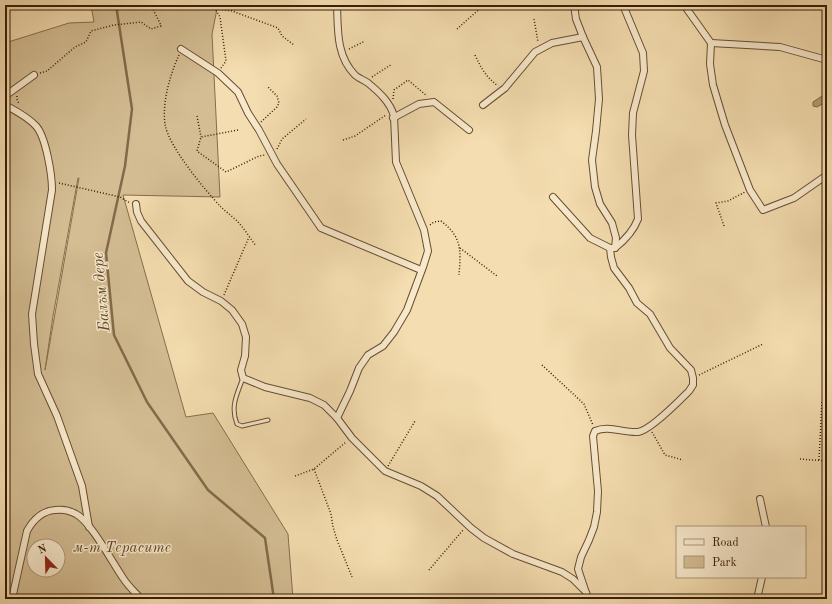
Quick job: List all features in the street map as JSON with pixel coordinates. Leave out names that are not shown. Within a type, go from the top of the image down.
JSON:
[{"type":"street","points":[[337,5],[338,42],[343,58],[355,75],[366,82],[388,102],[392,110],[396,162],[424,230],[428,250],[407,310],[394,332],[383,346],[368,355],[359,368],[337,418]]},
{"type":"street","points":[[574,5],[576,19],[597,67],[599,99],[592,160],[595,187],[600,204],[612,223],[616,238],[612,248],[611,257],[614,268],[622,280],[630,288],[637,303],[650,314],[670,348],[691,370],[693,378],[693,385],[690,391],[649,427],[638,432],[602,428],[595,431],[593,436],[598,490],[597,512],[594,527],[581,557],[578,569],[588,599]]},
{"type":"street","points":[[612,248],[625,240],[634,229],[638,219],[632,136],[633,113],[644,71],[643,53],[624,5]]},
{"type":"street","points":[[684,5],[711,43],[710,64],[713,85],[730,140],[750,190],[763,210],[794,198],[827,175]]},
{"type":"street","points":[[483,105],[502,90],[535,52],[552,43],[583,37]]},
{"type":"street","points":[[711,43],[780,47],[827,60]]},
{"type":"street","points":[[181,49],[218,73],[238,92],[248,113],[277,164],[321,228],[422,270]]},
{"type":"street","points":[[5,96],[34,75]]},
{"type":"street","points":[[393,118],[419,104],[434,102],[469,130]]},
{"type":"street","points":[[5,105],[25,117],[37,127],[44,142],[52,182],[51,197],[32,314],[34,344],[38,374],[57,416],[82,486],[89,527]]},
{"type":"street","points":[[553,197],[590,238],[612,248]]},
{"type":"street","points":[[136,204],[137,212],[142,222],[188,281],[203,292],[221,301],[232,310],[242,324],[246,337],[245,356],[241,370],[243,378],[265,387],[310,398],[324,405],[337,418],[352,438],[385,471],[422,486],[449,506],[471,528],[484,538],[513,554],[562,572],[586,592]]},
{"type":"street","points":[[760,499],[766,526]]},
{"type":"street","points":[[12,599],[27,532],[38,517],[52,510],[65,510],[82,518],[124,580],[141,599]]},
{"type":"street","points":[[757,599],[762,578]]},
{"type":"lane","points":[[243,378],[233,408],[234,417],[237,424],[242,426],[268,420]]},
{"type":"path","points":[[34,75],[47,71],[75,47],[86,42],[91,31],[114,25],[141,22],[151,29],[161,26],[152,5]]},
{"type":"path","points":[[213,5],[220,17],[226,61],[218,73]]},
{"type":"path","points":[[457,29],[484,5]]},
{"type":"path","points":[[216,9],[232,11],[278,28],[282,36],[294,45]]},
{"type":"path","points":[[534,19],[536,34],[541,49]]},
{"type":"path","points":[[341,52],[365,41]]},
{"type":"path","points":[[181,49],[171,74],[165,102],[165,124],[173,145],[195,176],[222,208],[238,222],[256,246]]},
{"type":"path","points":[[475,55],[482,70],[489,79],[502,90]]},
{"type":"path","points":[[366,82],[392,64]]},
{"type":"path","points":[[343,140],[355,136],[392,110],[394,90],[408,80],[434,102]]},
{"type":"path","points":[[19,86],[16,99],[19,105]]},
{"type":"path","points":[[256,126],[277,107],[279,103],[277,96],[268,87]]},
{"type":"path","points":[[196,116],[201,137],[197,151],[226,172],[259,156],[276,150],[282,139],[306,119]]},
{"type":"path","points":[[201,137],[238,130]]},
{"type":"path","points":[[52,182],[120,196],[130,203],[137,212]]},
{"type":"path","points":[[724,226],[716,203],[728,201],[750,190]]},
{"type":"path","points":[[424,230],[434,222],[441,221],[450,228],[460,245],[459,274]]},
{"type":"path","points":[[221,301],[250,237]]},
{"type":"path","points":[[460,248],[497,276]]},
{"type":"path","points":[[693,378],[762,344]]},
{"type":"path","points":[[542,365],[584,404],[595,431]]},
{"type":"path","points":[[819,460],[822,401]]},
{"type":"path","points":[[385,471],[416,421]]},
{"type":"path","points":[[649,427],[665,455],[683,460]]},
{"type":"path","points":[[295,476],[314,469],[352,438]]},
{"type":"path","points":[[800,460],[827,461]]},
{"type":"path","points":[[314,469],[331,514],[337,540],[352,577]]},
{"type":"path","points":[[429,570],[461,532],[467,528],[471,528]]},
{"type":"green space","name":"м-т Терасите","points":[[91,5],[216,5],[217,9],[212,34],[220,197],[123,195],[186,417],[213,413],[288,534],[293,599],[5,599],[5,43],[69,23],[94,22]],"holes":[[[79,178],[45,370],[53,316]]]},
{"type":"shaded area","points":[[822,96],[826,98],[826,102],[817,107],[813,106],[813,102]]},
{"type":"waterway","name":"Балъм дере","points":[[116,5],[132,109],[125,166],[106,253],[114,335],[147,402],[208,490],[265,538],[274,599]]}]
